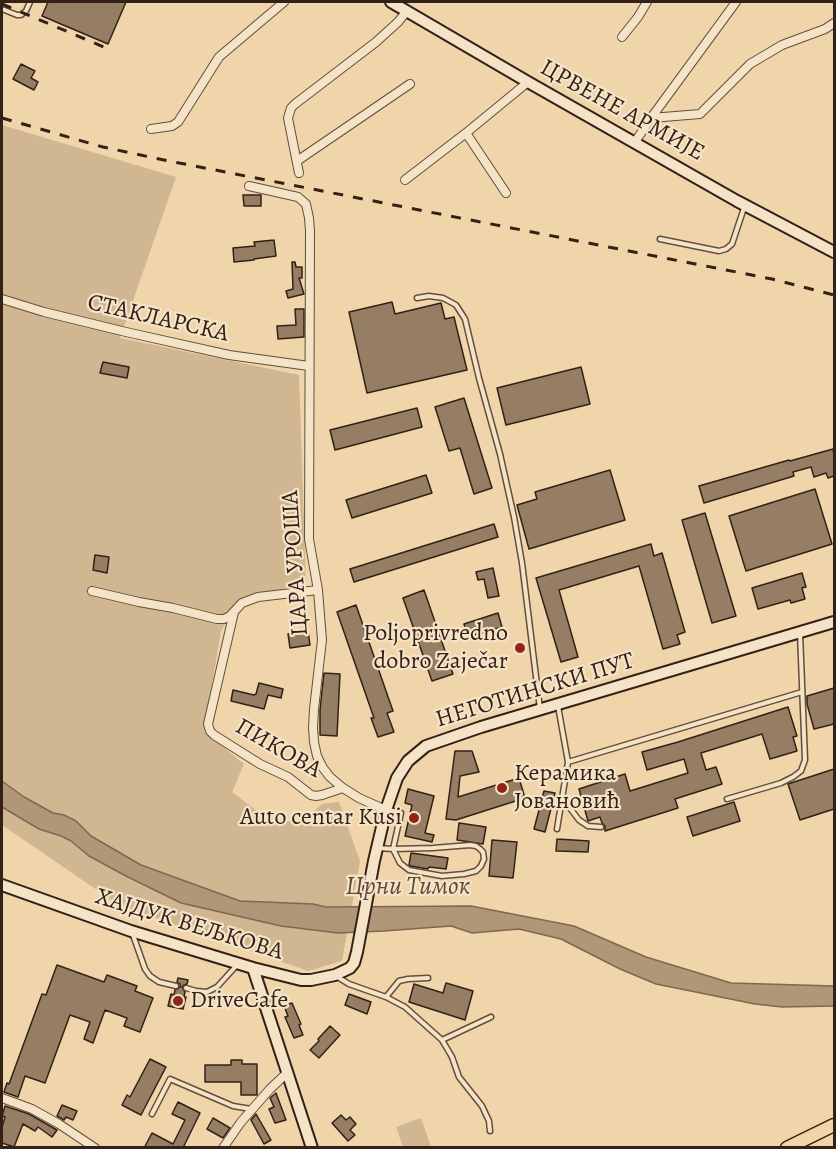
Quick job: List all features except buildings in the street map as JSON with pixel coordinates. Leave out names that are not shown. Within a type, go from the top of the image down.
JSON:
[{"type":"main road","points":[[787,1148],[834,1125]]},
{"type":"street","points":[[151,129],[172,126],[177,122],[219,57],[284,2]]},
{"type":"street","name":"ЦРВЕНЕ АРМИЈЕ","points":[[390,2],[745,205],[834,252]]},
{"type":"street","points":[[622,37],[647,2]]},
{"type":"street","points":[[635,142],[736,2]]},
{"type":"street","points":[[299,173],[288,123],[288,113],[291,108],[376,42],[398,22],[406,11]]},
{"type":"street","points":[[651,118],[700,114],[750,64],[782,45],[825,29],[834,23]]},
{"type":"street","points":[[405,180],[528,82]]},
{"type":"street","points":[[297,161],[410,84]]},
{"type":"street","points":[[466,133],[506,193]]},
{"type":"street","name":"ЦАРА УРОША","points":[[249,186],[298,197],[306,204],[310,231],[309,539],[318,590],[322,640],[313,728],[317,756],[323,768],[343,788],[386,810]]},
{"type":"street","name":"СТАКЛАРСКА","points":[[2,299],[195,348],[309,366]]},
{"type":"street","points":[[92,591],[217,620],[224,619],[242,603],[258,597],[318,590]]},
{"type":"street","name":"ПИКОВА","points":[[234,612],[208,724],[210,730],[214,735],[260,764],[288,777],[311,795],[316,796],[343,788]]},
{"type":"street","name":"НЕГОТИНСКИ ПУТ","points":[[335,975],[350,968],[354,963],[377,848],[397,778],[408,761],[426,746],[476,728],[834,622]]},
{"type":"street","name":"ХАЈДУК ВЕЉКОВА","points":[[2,885],[131,931],[239,964],[300,980],[335,975]]},
{"type":"street","points":[[254,968],[312,1148]]},
{"type":"street","points":[[223,1148],[241,1122],[288,1072]]},
{"type":"street","points":[[2,1098],[32,1108],[95,1148]]},
{"type":"lane","points":[[2,9],[21,15],[26,11],[30,2]]},
{"type":"lane","points":[[660,239],[723,250],[732,244],[745,205]]},
{"type":"lane","points":[[417,298],[429,296],[443,298],[456,305],[465,319],[514,517],[540,710]]},
{"type":"lane","points":[[727,799],[781,783],[801,771],[804,760],[800,633]]},
{"type":"lane","points":[[568,762],[802,692]]},
{"type":"lane","points":[[557,829],[568,762],[558,705]]},
{"type":"lane","points":[[562,798],[579,820],[588,826],[601,827]]},
{"type":"lane","points":[[377,848],[393,849],[470,845],[476,846],[483,852],[484,859],[476,871],[464,874],[442,876],[409,870],[400,863],[393,849],[401,813],[386,810]]},
{"type":"lane","points":[[131,931],[145,969],[150,976],[159,982],[176,986]]},
{"type":"lane","points":[[186,988],[207,992],[217,987],[239,964]]},
{"type":"lane","points":[[335,975],[349,984],[386,997],[405,1007],[442,1040],[452,1057],[459,1077],[482,1106],[489,1121],[490,1131]]},
{"type":"lane","points":[[386,997],[399,981],[428,978]]},
{"type":"lane","points":[[442,1040],[491,1017]]},
{"type":"lane","points":[[152,1114],[170,1079],[233,1106],[252,1110]]},
{"type":"shaded area","points":[[2,125],[176,177],[120,338],[299,375],[306,582],[238,602],[221,631],[204,731],[244,764],[232,792],[266,818],[301,823],[322,804],[339,802],[360,861],[342,961],[308,971],[119,905],[2,825]]},
{"type":"shaded area","points":[[2,781],[24,797],[53,813],[76,821],[91,836],[141,865],[240,901],[313,904],[326,907],[471,906],[574,926],[646,957],[731,983],[834,986],[834,1006],[782,1007],[755,1004],[656,984],[620,969],[561,939],[519,929],[472,933],[451,926],[338,933],[281,926],[181,903],[89,856],[71,841],[39,829],[2,807]]},
{"type":"shaded area","points":[[421,1118],[431,1147],[403,1147],[396,1127]]},
{"type":"railway","points":[[2,4],[111,50]]},
{"type":"railway","points":[[2,118],[103,147],[164,160],[772,279],[834,295]]},
{"type":"place","name":"Poljoprivredno dobro Zaječar","points":[[520,648]]},
{"type":"place","name":"Керамика Јовановић","points":[[502,788]]},
{"type":"place","name":"Auto centar Kusi","points":[[414,818]]},
{"type":"place","name":"DriveCafe","points":[[178,1001]]},
{"type":"water label","name":"Црни Тимок","points":[[408,888]]}]
